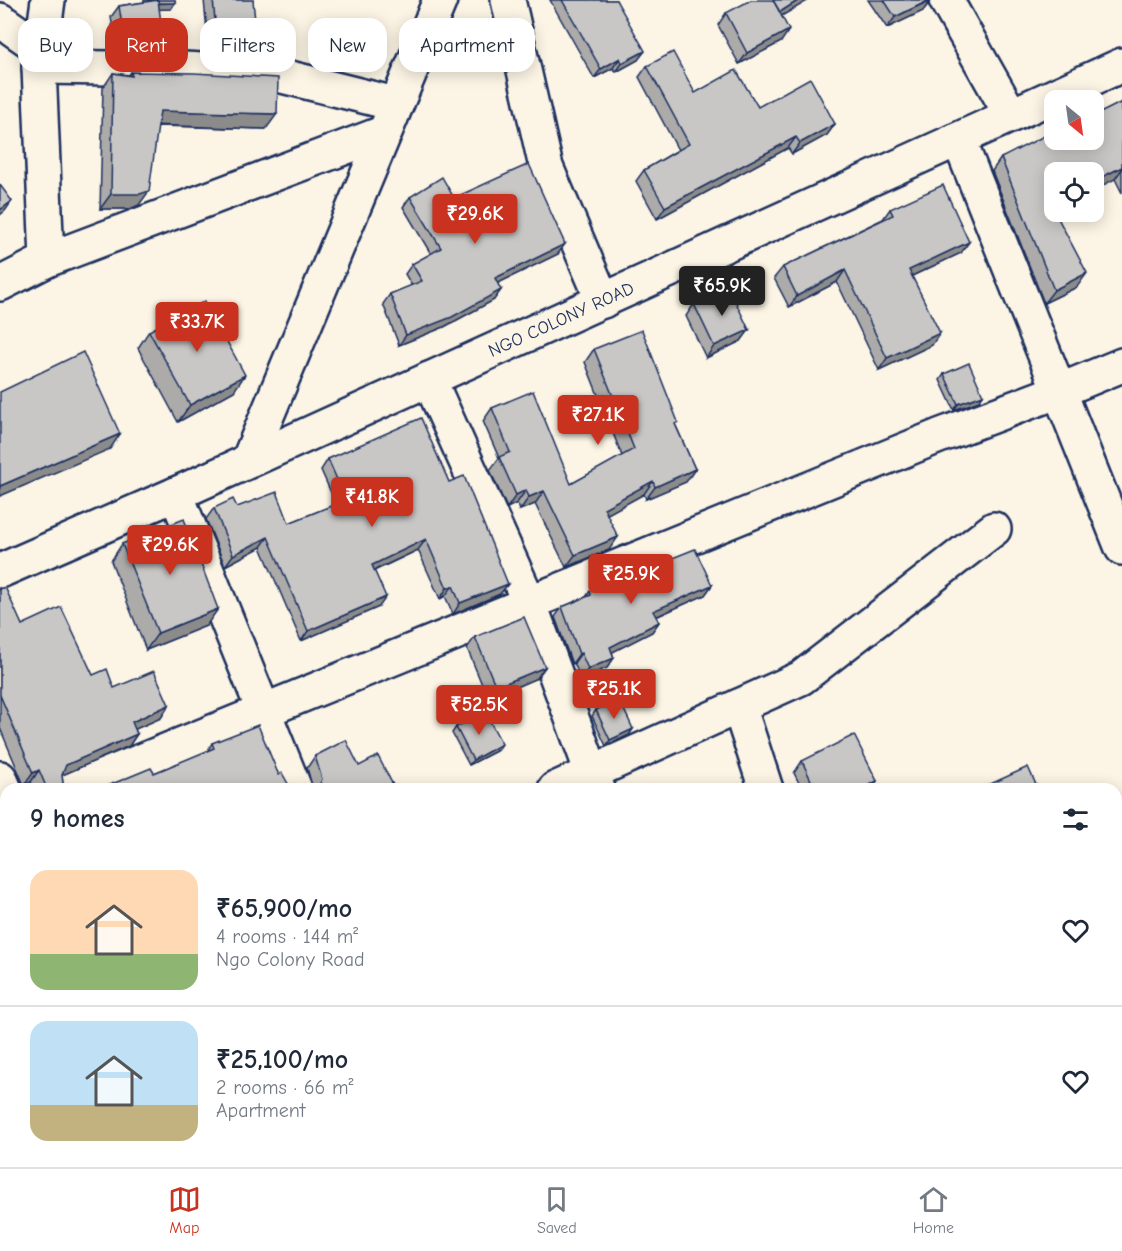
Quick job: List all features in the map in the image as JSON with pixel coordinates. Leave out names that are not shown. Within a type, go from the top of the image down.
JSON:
[{"type":"street","points":[[46,18],[48,0]]},
{"type":"street","points":[[249,459],[388,118],[440,0]]},
{"type":"street","points":[[508,0],[546,167],[603,301]]},
{"type":"street","points":[[946,0],[1011,115]]},
{"type":"street","points":[[0,20],[18,37]]},
{"type":"street","points":[[93,62],[274,74],[388,118]]},
{"type":"street","name":"NGO COLONY ROAD","points":[[0,571],[176,494],[1122,65]]},
{"type":"street","points":[[40,72],[47,260]]},
{"type":"street","points":[[0,284],[47,260],[388,118]]},
{"type":"street","points":[[959,140],[1122,548]]},
{"type":"street","points":[[87,783],[939,436],[1122,365]]},
{"type":"street","points":[[429,378],[529,602],[595,781],[740,706],[801,678],[994,529]]},
{"type":"street","points":[[176,494],[293,783]]},
{"type":"street","points":[[740,706],[764,783]]},
{"type":"building","points":[[158,0],[175,0],[175,3],[158,3]]},
{"type":"building","points":[[158,0],[160,18],[121,18],[119,6]]},
{"type":"building","points":[[213,0],[253,0],[255,18],[215,18]]},
{"type":"building","points":[[562,0],[616,0],[645,51],[622,63],[620,58],[601,69]]},
{"type":"building","points":[[751,0],[773,0],[789,30],[747,53],[726,13]]},
{"type":"building","points":[[773,0],[799,0],[780,12]]},
{"type":"building","points":[[884,0],[930,0],[895,17]]},
{"type":"building","points":[[673,52],[695,93],[736,70],[758,107],[810,78],[835,124],[800,143],[796,137],[665,207],[644,170],[689,144],[647,66]]},
{"type":"building","points":[[131,72],[278,78],[277,114],[160,111],[149,191],[140,194],[111,194],[113,73],[132,76]]},
{"type":"building","points":[[1122,102],[1122,167],[1104,176],[1104,162],[1044,162],[1044,222],[1060,222],[1087,273],[1054,290],[1001,158],[1044,136],[1044,150],[1104,150],[1104,111]]},
{"type":"building","points":[[529,164],[565,244],[495,278],[501,290],[452,317],[406,335],[390,294],[422,281],[412,264],[441,248],[410,197],[442,177],[454,198]]},
{"type":"building","points":[[0,185],[12,201],[0,210]]},
{"type":"building","points":[[943,185],[969,242],[909,270],[940,333],[887,358],[845,270],[797,296],[783,267],[893,215],[890,209]]},
{"type":"building","points":[[729,288],[749,330],[714,346],[694,304]]},
{"type":"building","points":[[205,301],[245,375],[190,405],[149,331]]},
{"type":"building","points":[[642,330],[678,422],[675,424],[695,469],[655,487],[653,481],[604,508],[618,537],[575,555],[544,491],[529,497],[526,490],[516,495],[499,457],[510,452],[492,408],[533,391],[571,484],[634,449],[594,349]]},
{"type":"building","points":[[83,352],[120,434],[0,486],[0,392]]},
{"type":"building","points":[[969,363],[983,395],[958,404],[944,374]]},
{"type":"building","points":[[421,418],[449,482],[464,476],[508,584],[460,603],[453,586],[447,588],[426,539],[372,565],[386,597],[308,631],[268,537],[233,555],[214,508],[233,499],[237,507],[277,492],[289,523],[346,500],[328,459]]},
{"type":"building","points":[[184,519],[218,609],[158,633],[122,544]]},
{"type":"building","points":[[695,549],[712,585],[653,611],[659,622],[610,647],[614,658],[588,669],[581,653],[579,654],[562,607],[591,595],[590,591]]},
{"type":"building","points":[[5,587],[22,625],[61,607],[93,675],[107,669],[114,688],[154,671],[169,705],[132,722],[137,734],[66,765],[62,775],[63,783],[44,783],[39,770],[33,773],[0,695],[0,589]]},
{"type":"building","points":[[524,617],[545,667],[496,687],[475,637]]},
{"type":"building","points":[[619,699],[633,729],[610,740],[596,710]]},
{"type":"building","points":[[485,712],[502,744],[473,760],[456,727]]},
{"type":"building","points":[[258,725],[279,775],[282,773],[288,783],[115,783],[151,768],[154,773],[214,748],[212,743]]},
{"type":"building","points":[[854,735],[877,781],[873,783],[812,783],[802,761]]},
{"type":"building","points":[[346,740],[359,766],[378,756],[392,783],[320,783],[322,779],[315,756]]},
{"type":"building","points":[[1028,767],[1035,783],[993,783]]}]
